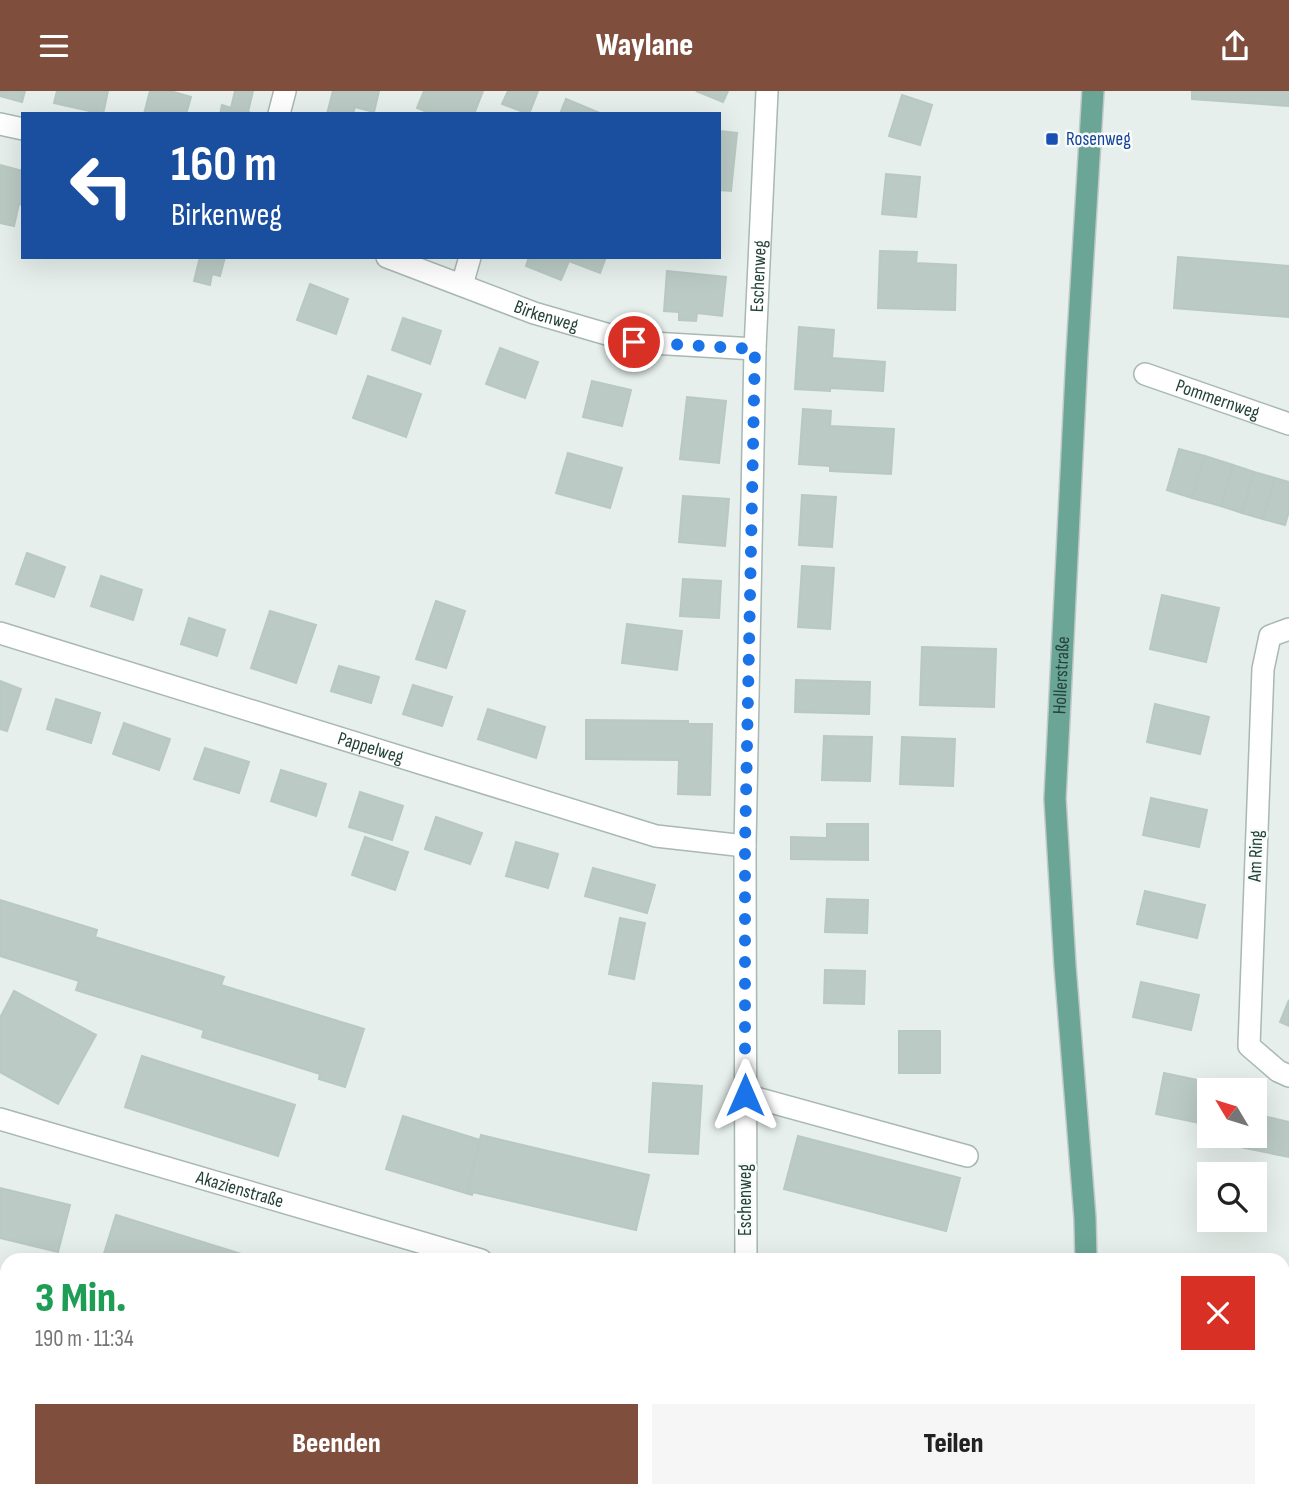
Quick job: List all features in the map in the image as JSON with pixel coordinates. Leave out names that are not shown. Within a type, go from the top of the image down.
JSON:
[{"type":"main road","name":"Hollerstraße","points":[[1086,1253],[1055,799],[1093,91]]},
{"type":"street","points":[[280,112],[285,91]]},
{"type":"street","name":"Eschenweg","points":[[746,1253],[745,846],[755,349],[767,91]]},
{"type":"street","points":[[0,124],[21,129]]},
{"type":"street","name":"Birkenweg","points":[[392,259],[534,313],[634,342],[755,349]]},
{"type":"street","points":[[462,285],[469,259]]},
{"type":"street","name":"Pommernweg","points":[[1145,374],[1289,424]]},
{"type":"street","name":"Am Ring","points":[[1289,629],[1270,636],[1263,669],[1249,1046],[1278,1071],[1289,1076]]},
{"type":"street","name":"Pappelweg","points":[[0,633],[656,836],[745,846]]},
{"type":"street","points":[[745,1095],[967,1156]]},
{"type":"street","name":"Akazienstraße","points":[[0,1119],[457,1253]]},
{"type":"building","points":[[0,91],[25,91],[22,102],[0,96]]},
{"type":"building","points":[[57,91],[108,91],[103,112],[54,103]]},
{"type":"building","points":[[150,91],[170,91],[191,97],[187,112],[145,112]]},
{"type":"building","points":[[235,91],[253,91],[248,112],[220,112],[222,105],[231,108]]},
{"type":"building","points":[[333,91],[379,91],[374,112],[355,107],[354,112],[328,112]]},
{"type":"building","points":[[424,91],[483,91],[475,112],[427,112],[417,108]]},
{"type":"building","points":[[508,91],[538,91],[530,112],[502,104]]},
{"type":"building","points":[[696,91],[728,91],[723,102]]},
{"type":"building","points":[[1192,91],[1289,91],[1289,106],[1192,99]]},
{"type":"building","points":[[902,95],[932,105],[920,145],[889,136]]},
{"type":"building","points":[[566,99],[597,112],[561,112]]},
{"type":"building","points":[[721,131],[737,133],[731,191],[721,190]]},
{"type":"building","points":[[0,165],[21,170],[21,204],[14,226],[0,223]]},
{"type":"building","points":[[886,174],[920,177],[916,217],[882,214]]},
{"type":"building","points":[[880,251],[917,252],[916,263],[956,265],[955,310],[878,308]]},
{"type":"building","points":[[1178,257],[1289,266],[1289,317],[1174,308]]},
{"type":"building","points":[[200,259],[224,259],[220,276],[212,274],[210,285],[194,281]]},
{"type":"building","points":[[528,259],[605,259],[600,273],[569,261],[561,280],[526,266]]},
{"type":"building","points":[[667,271],[726,277],[722,316],[697,313],[696,321],[679,320],[679,312],[664,311]]},
{"type":"building","points":[[310,284],[348,299],[336,334],[297,320]]},
{"type":"building","points":[[403,318],[441,331],[430,364],[392,350]]},
{"type":"building","points":[[799,327],[834,330],[832,358],[885,362],[883,391],[795,389]]},
{"type":"building","points":[[500,348],[538,362],[525,398],[486,384]]},
{"type":"building","points":[[368,376],[421,394],[406,437],[353,418]]},
{"type":"building","points":[[592,381],[631,390],[622,426],[583,417]]},
{"type":"building","points":[[687,397],[726,401],[719,463],[680,459]]},
{"type":"building","points":[[803,409],[831,411],[830,426],[894,429],[891,474],[830,471],[830,466],[799,464]]},
{"type":"building","points":[[1179,449],[1205,456],[1192,498],[1167,490]]},
{"type":"building","points":[[568,453],[622,468],[610,508],[556,493]]},
{"type":"building","points":[[1205,456],[1233,465],[1221,506],[1192,498]]},
{"type":"building","points":[[1233,465],[1254,472],[1242,513],[1221,506]]},
{"type":"building","points":[[1254,472],[1275,478],[1263,519],[1242,513]]},
{"type":"building","points":[[1275,478],[1289,482],[1289,511],[1285,525],[1263,519]]},
{"type":"building","points":[[802,495],[836,497],[832,547],[799,545]]},
{"type":"building","points":[[683,496],[729,499],[725,546],[679,542]]},
{"type":"building","points":[[27,553],[65,567],[54,597],[16,584]]},
{"type":"building","points":[[802,566],[834,568],[830,629],[798,627]]},
{"type":"building","points":[[101,576],[142,590],[133,620],[91,606]]},
{"type":"building","points":[[683,579],[721,581],[719,618],[680,616]]},
{"type":"building","points":[[1162,595],[1219,608],[1206,662],[1150,649]]},
{"type":"building","points":[[436,601],[465,611],[446,668],[416,659]]},
{"type":"building","points":[[270,611],[316,625],[296,683],[251,668]]},
{"type":"building","points":[[189,618],[225,630],[217,656],[181,644]]},
{"type":"building","points":[[627,624],[682,631],[677,670],[622,663]]},
{"type":"building","points":[[922,647],[996,649],[994,707],[920,705]]},
{"type":"building","points":[[339,666],[379,677],[371,703],[331,691]]},
{"type":"building","points":[[796,680],[870,682],[869,714],[795,712]]},
{"type":"building","points":[[0,681],[21,689],[7,731],[0,729]]},
{"type":"building","points":[[413,685],[452,697],[442,726],[403,714]]},
{"type":"building","points":[[56,699],[100,713],[91,743],[47,729]]},
{"type":"building","points":[[1155,704],[1209,717],[1200,754],[1147,742]]},
{"type":"building","points":[[488,709],[545,727],[536,758],[478,739]]},
{"type":"building","points":[[586,720],[688,721],[688,724],[712,724],[710,795],[678,794],[679,760],[586,759]]},
{"type":"building","points":[[124,723],[170,739],[159,770],[113,754]]},
{"type":"building","points":[[824,736],[872,737],[870,781],[822,780]]},
{"type":"building","points":[[902,737],[955,739],[953,786],[900,784]]},
{"type":"building","points":[[205,748],[249,762],[239,793],[194,779]]},
{"type":"building","points":[[281,770],[326,784],[316,816],[271,801]]},
{"type":"building","points":[[360,792],[403,806],[392,840],[349,827]]},
{"type":"building","points":[[1151,798],[1207,810],[1199,847],[1143,835]]},
{"type":"building","points":[[436,817],[482,833],[470,864],[425,849]]},
{"type":"building","points":[[827,824],[868,824],[868,860],[791,859],[791,837],[827,838]]},
{"type":"building","points":[[365,837],[408,852],[395,890],[352,875]]},
{"type":"building","points":[[516,842],[558,854],[548,888],[506,876]]},
{"type":"building","points":[[593,868],[655,885],[647,913],[585,896]]},
{"type":"building","points":[[1145,891],[1205,905],[1197,938],[1137,924]]},
{"type":"building","points":[[827,899],[868,900],[867,933],[825,932]]},
{"type":"building","points":[[0,900],[97,930],[95,937],[224,977],[221,985],[364,1029],[345,1087],[319,1079],[320,1074],[202,1037],[204,1030],[76,990],[79,981],[0,956]]},
{"type":"building","points":[[620,918],[645,923],[634,979],[609,974]]},
{"type":"building","points":[[825,970],[865,971],[864,1004],[824,1003]]},
{"type":"building","points":[[1141,982],[1199,995],[1191,1030],[1133,1017]]},
{"type":"building","points":[[14,991],[96,1035],[58,1104],[0,1072],[0,1018]]},
{"type":"building","points":[[1289,1000],[1289,1026],[1280,1022]]},
{"type":"building","points":[[899,1031],[940,1031],[940,1073],[899,1073]]},
{"type":"building","points":[[142,1056],[295,1105],[278,1156],[125,1107]]},
{"type":"building","points":[[1164,1073],[1197,1080],[1197,1123],[1156,1114]]},
{"type":"building","points":[[653,1083],[702,1086],[698,1154],[649,1152]]},
{"type":"building","points":[[403,1116],[480,1140],[468,1191],[473,1192],[472,1195],[386,1169]]},
{"type":"building","points":[[1267,1117],[1289,1122],[1289,1157],[1245,1148],[1267,1148]]},
{"type":"building","points":[[481,1135],[649,1175],[636,1230],[468,1191]]},
{"type":"building","points":[[798,1136],[960,1178],[946,1231],[784,1189]]},
{"type":"building","points":[[0,1188],[70,1205],[58,1252],[0,1238]]},
{"type":"building","points":[[116,1215],[238,1253],[104,1253]]},
{"type":"place","name":"Rosenweg","points":[[1052,139]]},
{"type":"route","points":[[634,342],[755,349],[745,846],[745,1095]]}]
